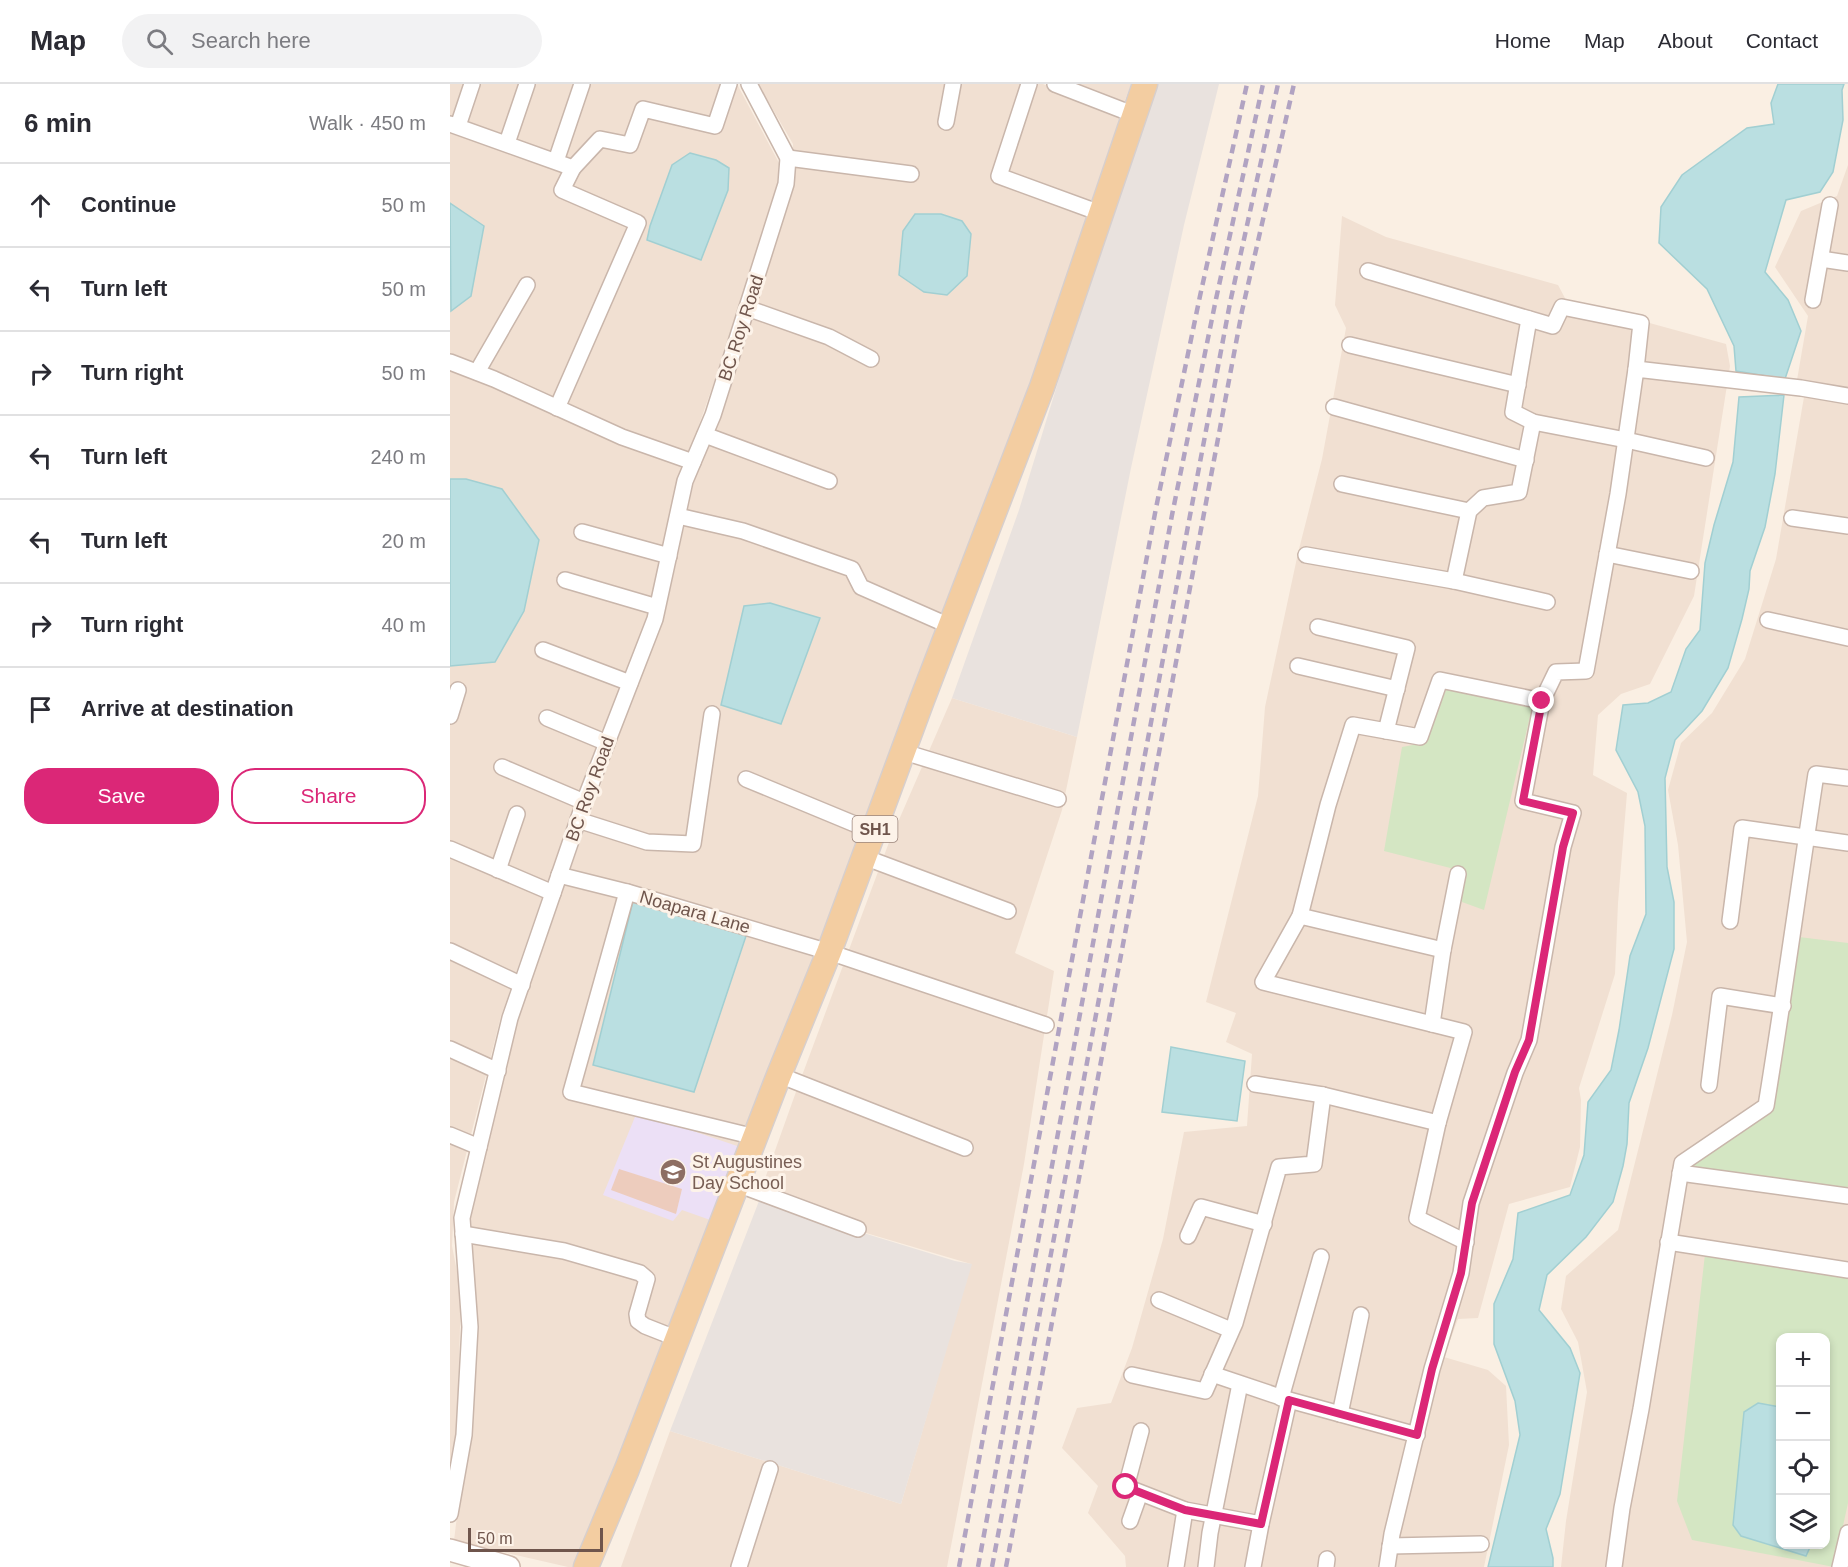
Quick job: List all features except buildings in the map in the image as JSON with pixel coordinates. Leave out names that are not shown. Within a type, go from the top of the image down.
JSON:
[{"type":"main road","name":"SH1","points":[[586,1567],[678,1339],[952,627],[1042,387],[1145,84]]},
{"type":"street","points":[[472,84],[454,125],[573,168]]},
{"type":"street","points":[[507,143],[527,84]]},
{"type":"street","points":[[556,161],[582,84]]},
{"type":"street","points":[[557,408],[638,223],[562,190],[573,168],[600,139],[630,145],[644,109],[715,126],[729,84]]},
{"type":"street","points":[[749,84],[788,158],[911,174]]},
{"type":"street","points":[[946,122],[953,84]]},
{"type":"street","points":[[1029,84],[999,176],[1100,213]]},
{"type":"street","points":[[1055,84],[1135,115]]},
{"type":"street","name":"BC Roy Road","points":[[450,1514],[464,1435],[470,1326],[457,1260],[463,1234],[462,1218],[510,1018],[584,802],[655,620],[686,481],[713,415],[747,308],[786,184],[788,158]]},
{"type":"street","points":[[1813,300],[1830,205]]},
{"type":"street","points":[[1821,259],[1848,263]]},
{"type":"street","points":[[1368,271],[1553,326],[1562,307],[1641,323],[1618,494],[1586,671],[1556,672],[1542,701],[1523,801],[1573,813],[1563,847],[1529,1040],[1515,1072],[1472,1203],[1461,1273],[1432,1369],[1387,1567]]},
{"type":"street","points":[[477,372],[527,285]]},
{"type":"street","points":[[747,308],[829,337],[871,359]]},
{"type":"street","points":[[1529,319],[1513,412],[1533,422],[1706,458]]},
{"type":"street","points":[[1350,345],[1518,385]]},
{"type":"street","points":[[450,362],[622,437],[693,462]]},
{"type":"street","points":[[1636,369],[1848,396]]},
{"type":"street","points":[[1334,407],[1526,460]]},
{"type":"street","points":[[1454,581],[1469,511],[1483,498],[1519,492],[1533,422]]},
{"type":"street","points":[[705,435],[829,481]]},
{"type":"street","points":[[1342,484],[1469,511]]},
{"type":"street","points":[[678,516],[743,531],[852,569],[861,587],[952,627]]},
{"type":"street","points":[[1791,518],[1848,526]]},
{"type":"street","points":[[582,532],[669,555]]},
{"type":"street","points":[[1607,554],[1691,571]]},
{"type":"street","points":[[1306,555],[1454,581],[1547,602]]},
{"type":"street","points":[[565,580],[657,607]]},
{"type":"street","points":[[1768,620],[1848,638]]},
{"type":"street","points":[[1318,627],[1407,648],[1386,731]]},
{"type":"street","points":[[543,650],[630,683]]},
{"type":"street","points":[[1298,666],[1397,688]]},
{"type":"street","points":[[1466,1242],[1417,1218],[1438,1123],[1464,1032],[1263,982],[1300,916],[1328,805],[1353,725],[1420,737],[1440,680],[1542,701]]},
{"type":"street","points":[[450,716],[458,690]]},
{"type":"street","points":[[578,820],[647,842],[693,844],[712,714]]},
{"type":"street","points":[[547,718],[607,743]]},
{"type":"street","points":[[904,752],[1058,799]]},
{"type":"street","points":[[502,767],[584,802]]},
{"type":"street","points":[[1614,1567],[1622,1508],[1682,1163],[1766,1106],[1783,1006],[1789,948],[1816,774],[1848,778]]},
{"type":"street","points":[[746,779],[874,832]]},
{"type":"street","points":[[498,870],[517,814]]},
{"type":"street","points":[[1730,921],[1742,828],[1848,843]]},
{"type":"street","points":[[450,849],[553,893]]},
{"type":"street","points":[[864,857],[1008,911]]},
{"type":"street","points":[[1432,1024],[1458,874]]},
{"type":"street","name":"Noapara Lane","points":[[560,875],[627,892],[829,951],[1046,1025]]},
{"type":"street","points":[[627,892],[571,1092],[755,1137]]},
{"type":"street","points":[[1300,916],[1443,950]]},
{"type":"street","points":[[450,951],[522,986]]},
{"type":"street","points":[[1709,1085],[1720,996],[1783,1006]]},
{"type":"street","points":[[450,1049],[498,1071]]},
{"type":"street","points":[[779,1075],[965,1148]]},
{"type":"street","points":[[1255,1084],[1323,1095],[1438,1123]]},
{"type":"street","points":[[1132,1375],[1205,1391],[1231,1330],[1279,1167],[1314,1164],[1323,1095]]},
{"type":"street","points":[[450,1135],[479,1147]]},
{"type":"street","points":[[1680,1173],[1848,1196]]},
{"type":"street","points":[[737,1184],[858,1229]]},
{"type":"street","points":[[1188,1236],[1201,1207],[1264,1224]]},
{"type":"street","points":[[463,1234],[564,1251],[640,1273],[646,1279],[637,1314],[638,1321],[678,1339]]},
{"type":"street","points":[[1668,1242],[1848,1270]]},
{"type":"street","points":[[1253,1567],[1285,1399],[1321,1257]]},
{"type":"street","points":[[1159,1300],[1231,1330]]},
{"type":"street","points":[[1340,1414],[1361,1315]]},
{"type":"street","points":[[1212,1374],[1285,1399],[1417,1435]]},
{"type":"street","points":[[1206,1567],[1240,1384]]},
{"type":"street","points":[[1141,1431],[1126,1487],[1185,1510],[1261,1524]]},
{"type":"street","points":[[739,1567],[770,1469]]},
{"type":"street","points":[[1130,1521],[1140,1493]]},
{"type":"street","points":[[1176,1567],[1185,1510]]},
{"type":"street","points":[[1840,1567],[1848,1533]]},
{"type":"street","points":[[1390,1546],[1481,1544]]},
{"type":"street","points":[[450,1550],[509,1567]]},
{"type":"shaded area","points":[[450,84],[737,84],[779,163],[777,185],[720,365],[680,479],[649,616],[551,883],[450,841]]},
{"type":"shaded area","points":[[758,84],[1043,84],[1121,116],[1087,214],[1001,483],[581,1567],[568,1567],[454,1541],[478,1337],[471,1217],[518,1020],[620,732],[664,618],[694,482],[762,288],[793,180],[793,144]]},
{"type":"shaded area","points":[[1078,84],[1131,84],[1124,103]]},
{"type":"shaded area","points":[[1152,84],[1219,84],[1184,225],[1131,468],[1077,737],[952,698],[1019,510],[1105,228]]},
{"type":"shaded area","points":[[1848,165],[1848,389],[1797,380],[1808,316],[1775,267],[1801,211],[1837,196]]},
{"type":"shaded area","points":[[1342,216],[1386,237],[1558,285],[1566,300],[1726,344],[1730,366],[1694,596],[1650,684],[1621,694],[1598,715],[1593,775],[1627,793],[1615,974],[1579,1088],[1580,1147],[1570,1187],[1509,1204],[1478,1318],[1458,1319],[1444,1357],[1488,1370],[1506,1386],[1509,1445],[1484,1567],[1126,1567],[1125,1556],[1088,1513],[1098,1486],[1062,1448],[1077,1408],[1111,1403],[1132,1348],[1163,1239],[1184,1132],[1247,1126],[1252,1054],[1226,1042],[1236,1013],[1206,1002],[1258,796],[1265,707],[1298,553],[1322,459],[1346,328],[1335,305]]},
{"type":"shaded area","points":[[1804,397],[1848,404],[1848,1567],[1561,1567],[1566,1521],[1587,1392],[1578,1342],[1561,1309],[1566,1276],[1618,1230],[1672,1015],[1687,942],[1678,845],[1668,790],[1681,743],[1712,713],[1745,659],[1776,559]]},
{"type":"shaded area","points":[[952,698],[1077,737],[1062,810],[1015,953],[1054,971],[1024,1164],[947,1567],[621,1567],[670,1431],[901,1504],[971,1264],[866,1233],[762,1187],[888,845]]},
{"type":"shaded area","points":[[450,853],[544,892],[501,1016],[454,1202],[452,1246],[461,1292],[457,1429],[450,1463]]},
{"type":"shaded area","name":"St Augustines Day School","points":[[637,1112],[743,1148],[716,1222],[682,1210],[673,1221],[603,1195]]},
{"type":"shaded area","points":[[759,1201],[955,1261],[972,1264],[901,1504],[670,1431]]},
{"type":"green space","points":[[1447,688],[1533,704],[1484,910],[1462,902],[1462,871],[1384,851],[1402,747],[1424,743]]},
{"type":"green space","points":[[1799,937],[1848,943],[1848,1188],[1697,1168],[1688,1164],[1771,1109]]},
{"type":"green space","points":[[1705,1254],[1848,1275],[1848,1503],[1834,1567],[1692,1540],[1677,1501]]},
{"type":"water","points":[[1778,84],[1844,84],[1842,90],[1843,120],[1833,172],[1820,192],[1786,200],[1765,272],[1788,300],[1801,331],[1785,379],[1736,371],[1734,346],[1707,289],[1659,243],[1661,207],[1682,175],[1747,128],[1774,124],[1771,103]]},
{"type":"water","points":[[690,153],[716,160],[729,168],[728,190],[701,260],[647,240],[672,165]]},
{"type":"water","points":[[450,203],[484,226],[471,296],[451,311]]},
{"type":"water","points":[[915,214],[941,214],[962,221],[971,234],[967,276],[947,295],[924,292],[899,275],[903,231]]},
{"type":"water","points":[[1784,395],[1775,474],[1765,527],[1750,571],[1749,589],[1728,668],[1702,711],[1675,740],[1665,778],[1667,867],[1674,902],[1674,949],[1648,1048],[1629,1103],[1627,1144],[1623,1166],[1613,1202],[1586,1237],[1547,1275],[1539,1310],[1570,1348],[1580,1373],[1560,1494],[1546,1529],[1553,1567],[1488,1567],[1520,1435],[1515,1401],[1494,1344],[1494,1304],[1513,1259],[1518,1213],[1570,1195],[1584,1155],[1588,1102],[1611,1070],[1630,956],[1646,914],[1645,826],[1638,792],[1616,750],[1623,705],[1648,703],[1671,692],[1686,649],[1700,630],[1705,563],[1733,462],[1739,397]]},
{"type":"water","points":[[450,479],[466,479],[502,489],[539,540],[524,611],[495,662],[450,666]]},
{"type":"water","points":[[770,603],[820,618],[781,724],[721,705],[744,606]]},
{"type":"water","points":[[633,901],[748,930],[694,1092],[593,1065]]},
{"type":"water","points":[[1171,1047],[1245,1061],[1237,1121],[1162,1112]]},
{"type":"water","points":[[1758,1403],[1776,1406],[1776,1547],[1741,1536],[1733,1525],[1744,1412]]},
{"type":"water","points":[[1783,1549],[1809,1549],[1806,1556]]},
{"type":"railway","points":[[959,1567],[1156,508],[1247,84]]},
{"type":"railway","points":[[978,1567],[1172,515],[1263,84]]},
{"type":"railway","points":[[992,1567],[1230,303],[1278,84]]},
{"type":"railway","points":[[1006,1567],[1242,311],[1294,84]]},
{"type":"place","name":"St Augustines Day School","points":[[673,1172]]},
{"type":"route","points":[[1126,1487],[1185,1510],[1261,1524],[1289,1400],[1417,1435],[1432,1369],[1461,1273],[1472,1203],[1515,1072],[1529,1040],[1563,847],[1573,813],[1523,801],[1542,701]]}]
